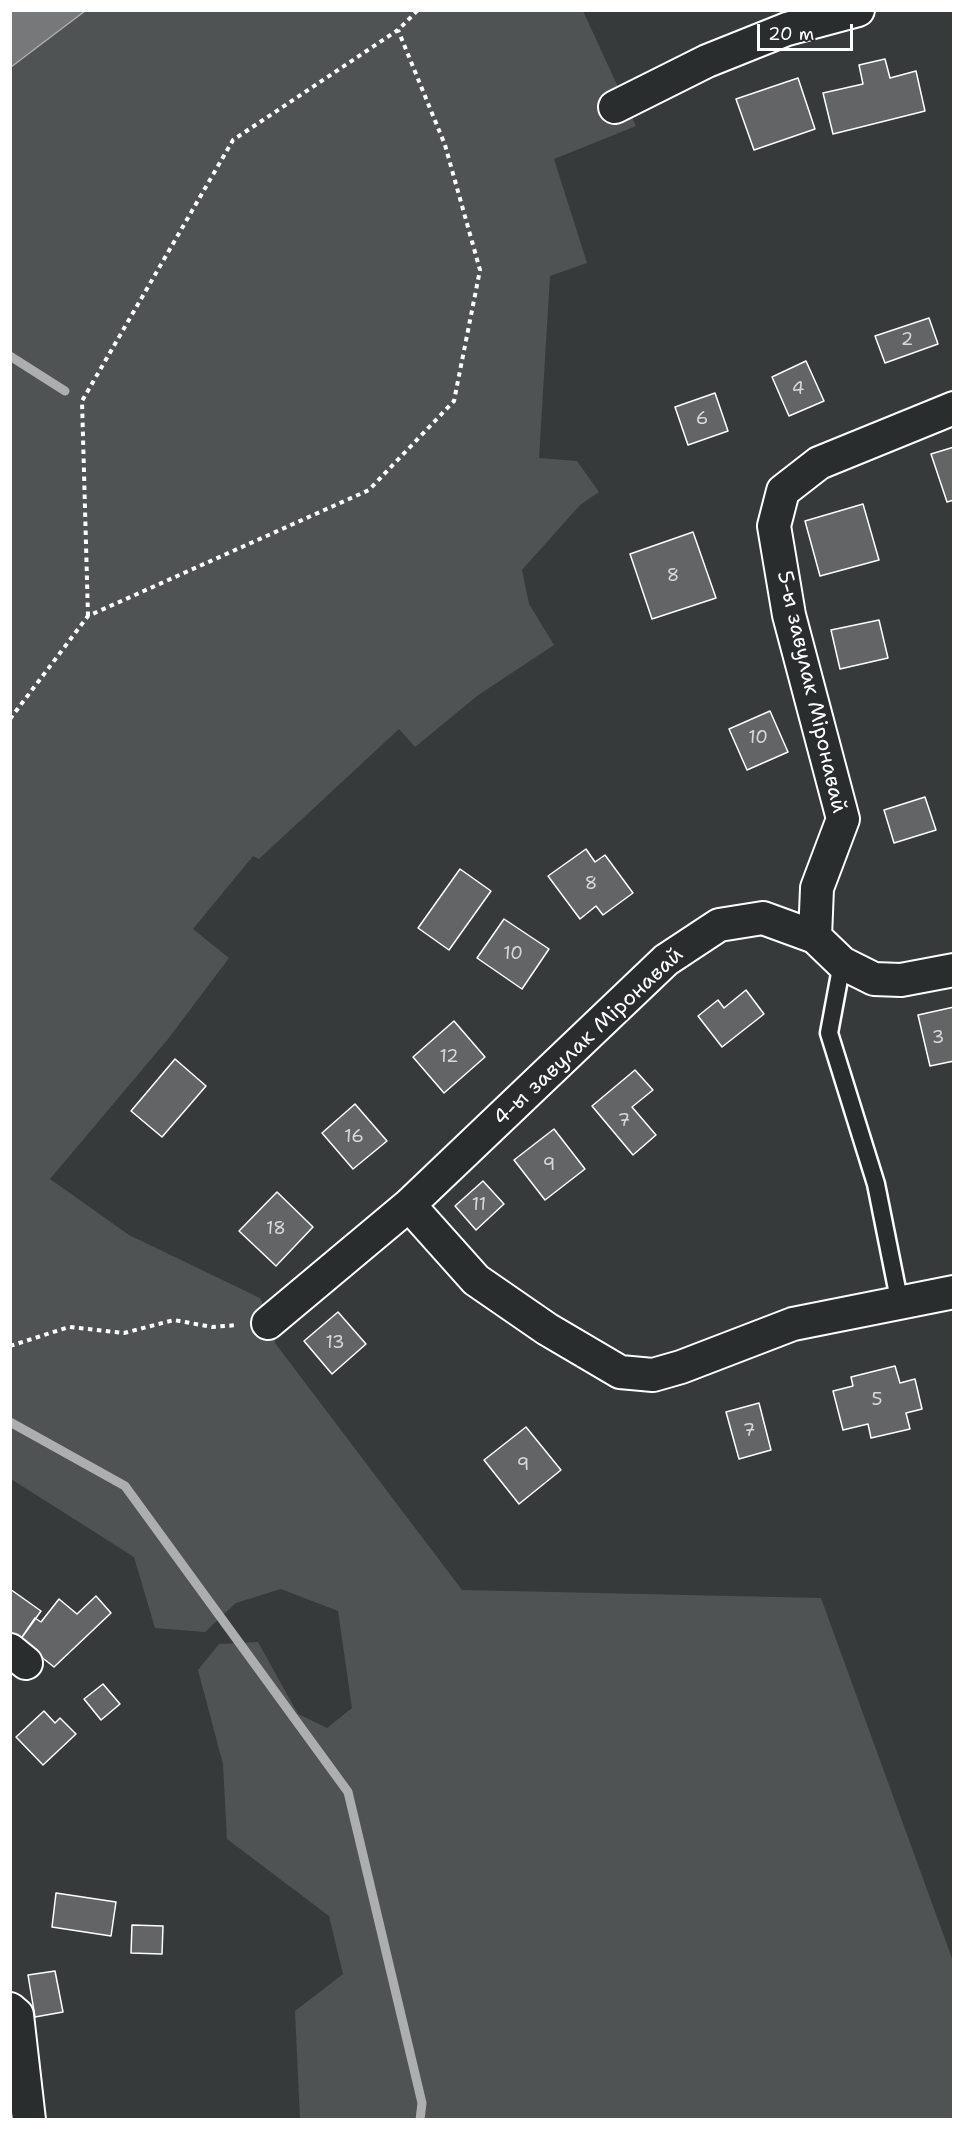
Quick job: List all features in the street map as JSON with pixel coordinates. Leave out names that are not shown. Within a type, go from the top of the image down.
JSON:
[{"type":"street","points":[[615,107],[707,61],[787,29],[858,10]]},
{"type":"street","name":"5-ы завулак Міронавай","points":[[815,937],[817,888],[843,819],[789,615],[774,526],[776,517],[783,491],[819,463],[954,408]]},
{"type":"street","name":"4-ы завулак Міронавай","points":[[268,1323],[409,1205],[666,960],[719,925],[763,918],[815,937],[842,963],[874,979],[901,980],[954,970]]},
{"type":"street","points":[[409,1205],[476,1280],[547,1329],[620,1372],[653,1375],[681,1367],[793,1324],[954,1292]]},
{"type":"street","points":[[10,2009],[17,2014],[18,2084],[29,2120]]},
{"type":"lane","points":[[842,963],[829,1033],[876,1184],[900,1304]]},
{"type":"path","points":[[88,616],[82,401],[233,140],[398,30],[418,10]]},
{"type":"path","points":[[10,720],[88,616],[369,490],[454,401],[480,270],[445,145],[398,30]]},
{"type":"path","points":[[10,1346],[69,1327],[124,1333],[174,1320],[212,1327],[268,1323]]},
{"type":"shaded area","points":[[11,10],[85,10],[85,11],[11,67]]},
{"type":"shaded area","points":[[85,11],[583,11],[636,126],[554,159],[587,263],[550,276],[539,458],[577,461],[599,492],[580,505],[522,570],[529,604],[554,645],[477,696],[415,747],[399,729],[259,859],[253,856],[193,929],[229,958],[168,1039],[50,1179],[129,1235],[260,1298],[276,1333],[275,1343],[462,1590],[821,1598],[953,1961],[953,2119],[300,2119],[295,2011],[343,1974],[329,1916],[227,1839],[223,1764],[198,1670],[219,1644],[258,1642],[298,1714],[327,1728],[352,1708],[338,1611],[281,1589],[236,1603],[205,1632],[155,1628],[134,1557],[11,1479],[11,67]]},
{"type":"building","points":[[885,59],[890,78],[916,71],[925,111],[833,134],[823,93],[863,84],[859,65]]},
{"type":"building","points":[[798,78],[815,129],[754,150],[736,99]]},
{"type":"building","points":[[929,318],[938,344],[885,363],[875,336]]},
{"type":"building","points":[[806,361],[824,401],[789,416],[772,377]]},
{"type":"building","points":[[715,393],[728,431],[688,445],[675,407]]},
{"type":"building","points":[[954,447],[954,500],[947,502],[931,454]]},
{"type":"building","points":[[863,504],[879,560],[820,576],[805,521]]},
{"type":"building","points":[[693,532],[716,598],[652,619],[630,554]]},
{"type":"building","points":[[879,620],[888,658],[840,669],[831,630]]},
{"type":"building","points":[[770,711],[788,752],[747,770],[729,729]]},
{"type":"building","points":[[925,797],[936,830],[894,843],[884,810]]},
{"type":"building","points":[[586,849],[595,862],[605,855],[633,893],[603,915],[596,906],[580,919],[548,876]]},
{"type":"building","points":[[460,869],[491,891],[449,950],[418,928]]},
{"type":"building","points":[[504,919],[549,949],[522,989],[477,958]]},
{"type":"building","points":[[746,990],[764,1014],[722,1047],[698,1016],[718,1000],[724,1008]]},
{"type":"building","points":[[954,1007],[954,1061],[930,1066],[918,1015]]},
{"type":"building","points":[[454,1021],[485,1057],[444,1093],[413,1057]]},
{"type":"building","points":[[175,1059],[206,1086],[162,1137],[131,1111]]},
{"type":"building","points":[[635,1070],[653,1090],[632,1107],[656,1135],[633,1155],[592,1106]]},
{"type":"building","points":[[355,1104],[387,1141],[353,1169],[322,1133]]},
{"type":"building","points":[[554,1129],[585,1169],[545,1200],[514,1160]]},
{"type":"building","points":[[483,1181],[504,1204],[476,1230],[455,1206]]},
{"type":"building","points":[[277,1192],[313,1227],[276,1266],[239,1231]]},
{"type":"building","points":[[338,1312],[366,1344],[332,1374],[304,1341]]},
{"type":"building","points":[[895,1366],[900,1383],[915,1379],[922,1409],[906,1413],[910,1429],[871,1438],[868,1424],[843,1430],[833,1391],[853,1386],[851,1377]]},
{"type":"building","points":[[759,1403],[771,1450],[739,1459],[726,1412]]},
{"type":"building","points":[[526,1427],[561,1470],[519,1504],[484,1460]]},
{"type":"building","points":[[10,1589],[41,1611],[20,1640],[10,1633]]},
{"type":"building","points":[[96,1596],[111,1613],[54,1667],[20,1640],[35,1618],[41,1622],[59,1599],[77,1614]]},
{"type":"building","points":[[103,1684],[120,1704],[101,1720],[84,1699]]},
{"type":"building","points":[[44,1711],[55,1723],[60,1718],[76,1734],[43,1765],[16,1737]]},
{"type":"building","points":[[56,1893],[116,1902],[111,1936],[52,1927]]},
{"type":"building","points":[[132,1925],[163,1926],[162,1954],[131,1953]]},
{"type":"building","points":[[55,1971],[63,2012],[35,2017],[28,1975]]},
{"type":"waterway","points":[[10,356],[65,391]]},
{"type":"waterway","points":[[10,1422],[125,1486],[348,1792],[422,2103],[420,2120]]}]
